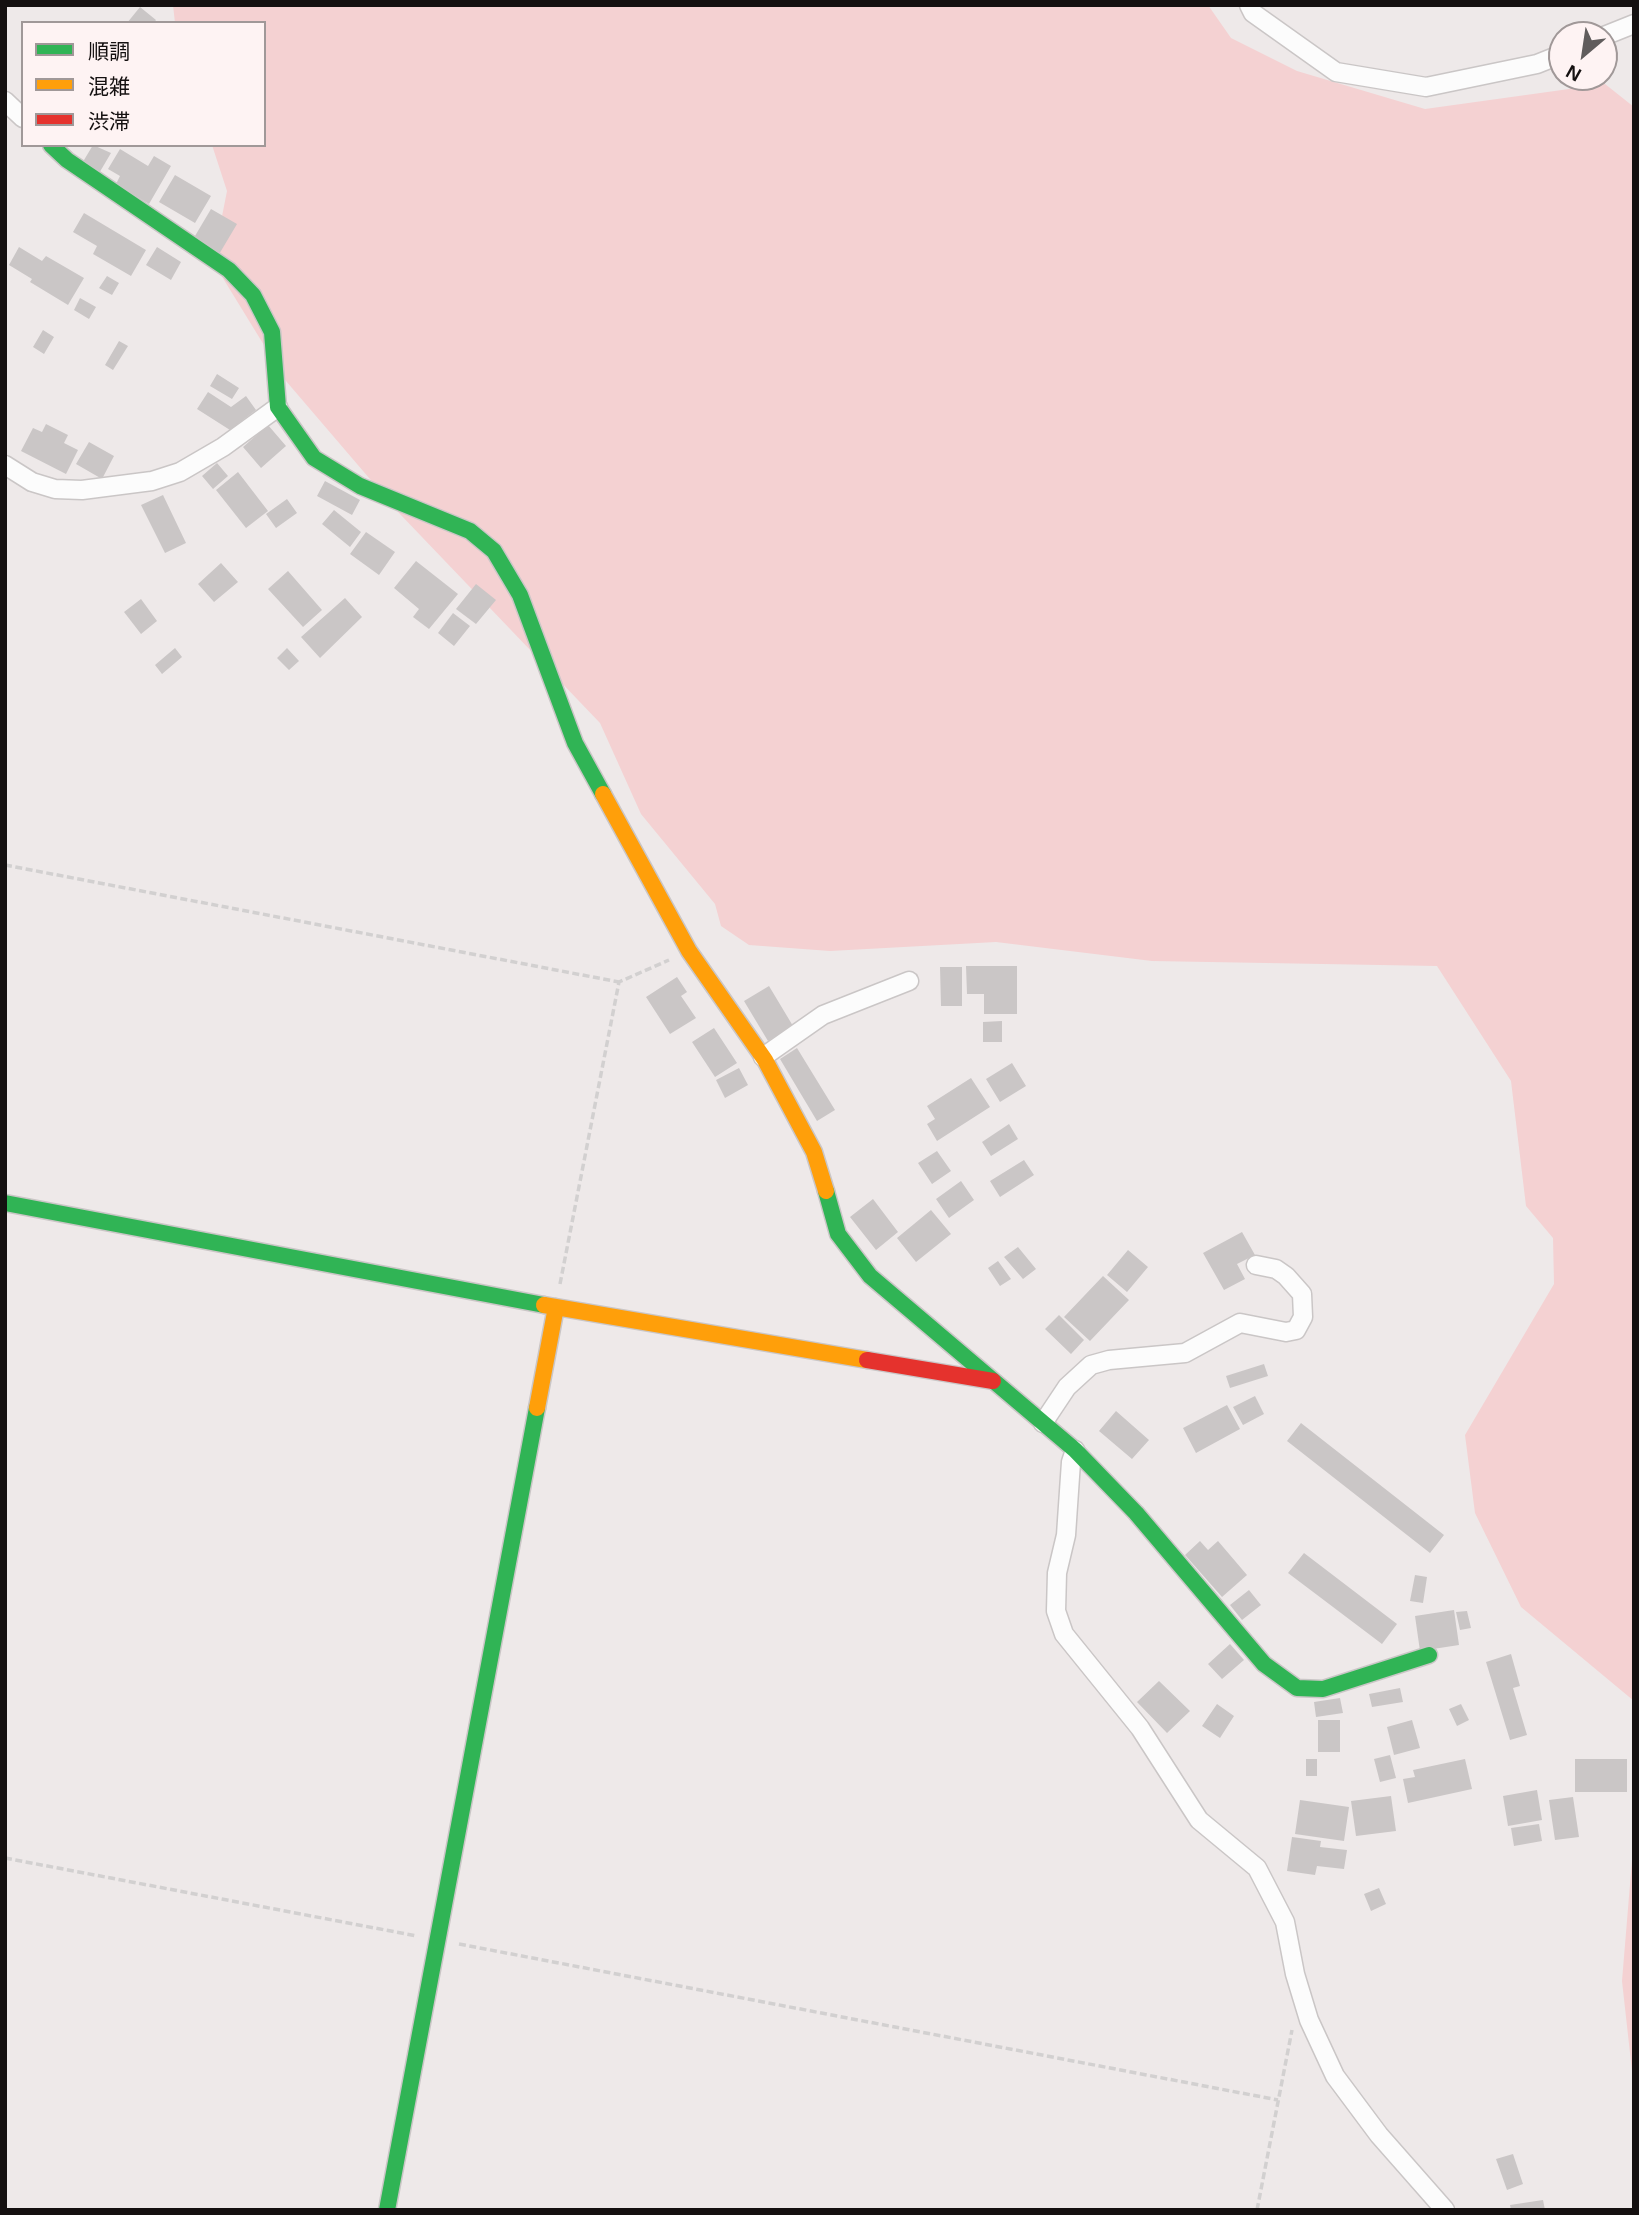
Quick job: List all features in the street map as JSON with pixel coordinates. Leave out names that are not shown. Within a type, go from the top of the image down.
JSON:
[{"type":"street","points":[[1249,5],[1254,13],[1336,72],[1426,87],[1548,60]]},
{"type":"street","points":[[5,101],[21,116]]},
{"type":"street","points":[[53,147],[67,160],[229,270],[253,295],[272,332],[278,407],[314,458],[327,469],[380,495],[470,531],[494,551],[520,595],[575,743],[689,951],[763,1057],[814,1152],[831,1202],[832,1216],[847,1250],[870,1276],[1075,1450],[1136,1513],[1264,1664],[1297,1688],[1324,1689],[1429,1655]]},
{"type":"street","points":[[5,465],[32,482],[55,489],[82,490],[152,481],[180,472],[223,447],[278,407]]},
{"type":"street","points":[[763,1057],[822,1015],[909,981]]},
{"type":"street","points":[[5,1203],[556,1307],[995,1381]]},
{"type":"street","points":[[1043,1423],[1075,1378],[1100,1362],[1185,1353],[1240,1323],[1286,1332],[1296,1330],[1303,1317],[1302,1294],[1276,1269],[1256,1265]]},
{"type":"street","points":[[387,2210],[556,1307]]},
{"type":"street","points":[[1075,1450],[1071,1462],[1066,1535],[1057,1573],[1056,1611],[1064,1633],[1140,1728],[1199,1820],[1257,1868],[1285,1922],[1303,2003],[1335,2076],[1379,2134],[1445,2210]]},
{"type":"path","points":[[5,865],[619,982],[689,951]]},
{"type":"path","points":[[556,1307],[619,982]]},
{"type":"path","points":[[5,1858],[1278,2101]]},
{"type":"path","points":[[1257,2210],[1295,2012],[1303,2003]]},
{"type":"shaded area","points":[[173,5],[1208,5],[1231,38],[1297,71],[1425,109],[1555,91],[1614,91],[1634,107],[1634,1701],[1521,1607],[1475,1513],[1465,1435],[1554,1284],[1553,1238],[1526,1206],[1511,1081],[1437,966],[1152,961],[996,942],[830,951],[749,945],[721,926],[715,904],[641,814],[600,723],[399,513],[286,381],[213,262],[227,191],[213,147],[266,147],[266,21],[175,21]]},
{"type":"shaded area","points":[[1634,1836],[1634,2089],[1622,1981]]},
{"type":"building","points":[[140,7],[156,20],[155,21],[129,21]]},
{"type":"building","points":[[92,147],[111,153],[98,175],[81,165]]},
{"type":"building","points":[[120,149],[148,166],[154,156],[171,166],[149,204],[116,184],[120,176],[108,169]]},
{"type":"building","points":[[175,175],[211,196],[195,223],[159,202]]},
{"type":"building","points":[[211,209],[237,224],[218,256],[192,241]]},
{"type":"building","points":[[84,213],[146,250],[131,276],[93,254],[97,246],[73,232]]},
{"type":"building","points":[[19,247],[42,261],[46,256],[84,278],[68,305],[30,282],[32,279],[9,265]]},
{"type":"building","points":[[157,247],[181,262],[171,280],[146,265]]},
{"type":"building","points":[[107,276],[119,283],[112,295],[99,288]]},
{"type":"building","points":[[80,298],[96,307],[89,319],[74,310]]},
{"type":"building","points":[[43,330],[54,337],[44,354],[33,347]]},
{"type":"building","points":[[119,341],[128,346],[113,370],[105,365]]},
{"type":"building","points":[[217,374],[239,388],[232,399],[210,386]]},
{"type":"building","points":[[208,392],[231,407],[246,396],[256,410],[230,430],[197,409]]},
{"type":"building","points":[[46,424],[68,435],[64,443],[78,450],[66,474],[21,451],[33,428],[42,432]]},
{"type":"building","points":[[268,425],[286,446],[261,468],[243,447]]},
{"type":"building","points":[[89,442],[114,456],[102,479],[76,464]]},
{"type":"building","points":[[217,463],[228,476],[213,489],[202,476]]},
{"type":"building","points":[[238,472],[268,511],[246,528],[216,490]]},
{"type":"building","points":[[325,481],[360,500],[352,515],[317,496]]},
{"type":"building","points":[[163,495],[186,543],[165,553],[141,505]]},
{"type":"building","points":[[287,499],[297,513],[276,528],[266,514]]},
{"type":"building","points":[[334,510],[361,532],[350,547],[322,524]]},
{"type":"building","points":[[366,532],[395,552],[379,575],[350,554]]},
{"type":"building","points":[[416,561],[458,594],[429,629],[413,617],[419,609],[394,588]]},
{"type":"building","points":[[221,563],[238,582],[214,602],[198,584]]},
{"type":"building","points":[[288,571],[322,610],[303,627],[268,589]]},
{"type":"building","points":[[476,584],[496,600],[476,624],[456,609]]},
{"type":"building","points":[[345,598],[362,617],[320,658],[301,637]]},
{"type":"building","points":[[141,599],[157,621],[141,634],[124,612]]},
{"type":"building","points":[[453,613],[470,626],[454,646],[438,633]]},
{"type":"building","points":[[175,648],[182,657],[162,674],[155,665]]},
{"type":"building","points":[[287,648],[299,661],[289,670],[277,658]]},
{"type":"building","points":[[966,966],[1017,966],[1017,1014],[984,1014],[984,994],[967,994]]},
{"type":"building","points":[[940,967],[962,967],[962,1006],[941,1006]]},
{"type":"building","points":[[677,977],[687,992],[681,996],[696,1018],[670,1034],[646,997]]},
{"type":"building","points":[[769,986],[793,1026],[768,1041],[744,1001]]},
{"type":"building","points":[[1002,1021],[1002,1042],[983,1042],[983,1022]]},
{"type":"building","points":[[714,1028],[737,1063],[715,1077],[692,1042]]},
{"type":"building","points":[[797,1048],[835,1110],[817,1121],[780,1059]]},
{"type":"building","points":[[1012,1063],[1026,1086],[1000,1102],[986,1079]]},
{"type":"building","points":[[739,1068],[748,1085],[725,1098],[716,1080]]},
{"type":"building","points":[[971,1078],[990,1107],[937,1141],[927,1124],[935,1119],[927,1106]]},
{"type":"building","points":[[1009,1124],[1018,1139],[991,1156],[982,1142]]},
{"type":"building","points":[[937,1151],[951,1171],[932,1184],[918,1163]]},
{"type":"building","points":[[1024,1160],[1034,1175],[1000,1197],[990,1181]]},
{"type":"building","points":[[961,1181],[974,1200],[949,1218],[936,1199]]},
{"type":"building","points":[[873,1199],[898,1232],[876,1250],[850,1217]]},
{"type":"building","points":[[931,1210],[951,1234],[916,1262],[897,1238]]},
{"type":"building","points":[[1242,1232],[1255,1255],[1237,1264],[1245,1279],[1224,1290],[1203,1253]]},
{"type":"building","points":[[1018,1247],[1036,1269],[1023,1279],[1004,1257]]},
{"type":"building","points":[[1128,1250],[1148,1267],[1127,1292],[1107,1275]]},
{"type":"building","points":[[998,1261],[1011,1279],[1000,1286],[988,1268]]},
{"type":"building","points":[[1103,1276],[1129,1300],[1090,1341],[1064,1317]]},
{"type":"building","points":[[1059,1315],[1084,1340],[1071,1354],[1045,1329]]},
{"type":"building","points":[[1264,1364],[1268,1376],[1230,1388],[1226,1376]]},
{"type":"building","points":[[1255,1396],[1264,1414],[1243,1425],[1233,1407]]},
{"type":"building","points":[[1227,1405],[1240,1429],[1196,1453],[1183,1428]]},
{"type":"building","points":[[1116,1411],[1149,1440],[1132,1459],[1099,1431]]},
{"type":"building","points":[[1301,1423],[1444,1535],[1430,1553],[1287,1441]]},
{"type":"building","points":[[1200,1541],[1208,1550],[1218,1541],[1247,1575],[1222,1597],[1185,1555]]},
{"type":"building","points":[[1304,1553],[1397,1624],[1382,1644],[1288,1573]]},
{"type":"building","points":[[1415,1575],[1427,1577],[1423,1603],[1410,1601]]},
{"type":"building","points":[[1249,1590],[1261,1605],[1242,1620],[1230,1605]]},
{"type":"building","points":[[1454,1610],[1459,1645],[1420,1651],[1415,1616]]},
{"type":"building","points":[[1467,1611],[1471,1628],[1460,1630],[1456,1612]]},
{"type":"building","points":[[1230,1644],[1244,1660],[1222,1679],[1208,1664]]},
{"type":"building","points":[[1511,1654],[1520,1686],[1513,1688],[1527,1735],[1510,1740],[1486,1662]]},
{"type":"building","points":[[1159,1681],[1190,1711],[1167,1733],[1137,1702]]},
{"type":"building","points":[[1400,1688],[1403,1702],[1372,1707],[1369,1694]]},
{"type":"building","points":[[1340,1698],[1343,1713],[1316,1717],[1314,1702]]},
{"type":"building","points":[[1217,1704],[1234,1716],[1220,1738],[1202,1726]]},
{"type":"building","points":[[1461,1704],[1469,1720],[1457,1726],[1449,1709]]},
{"type":"building","points":[[1318,1720],[1340,1720],[1340,1752],[1318,1752]]},
{"type":"building","points":[[1412,1720],[1420,1748],[1394,1755],[1387,1727]]},
{"type":"building","points":[[1390,1755],[1396,1778],[1380,1782],[1374,1759]]},
{"type":"building","points":[[1306,1759],[1317,1759],[1317,1776],[1306,1776]]},
{"type":"building","points":[[1465,1759],[1472,1789],[1408,1803],[1403,1779],[1415,1777],[1413,1770]]},
{"type":"building","points":[[1575,1759],[1627,1759],[1627,1792],[1575,1792]]},
{"type":"building","points":[[1537,1790],[1542,1820],[1508,1826],[1503,1796]]},
{"type":"building","points":[[1391,1796],[1396,1831],[1356,1836],[1351,1801]]},
{"type":"building","points":[[1573,1797],[1579,1837],[1555,1840],[1549,1800]]},
{"type":"building","points":[[1300,1800],[1349,1807],[1344,1841],[1295,1834]]},
{"type":"building","points":[[1539,1824],[1542,1841],[1514,1846],[1511,1828]]},
{"type":"building","points":[[1292,1837],[1321,1841],[1320,1847],[1347,1850],[1344,1869],[1317,1866],[1315,1875],[1287,1871]]},
{"type":"building","points":[[1379,1888],[1386,1904],[1371,1911],[1364,1894]]},
{"type":"building","points":[[1513,2154],[1523,2184],[1507,2190],[1496,2159]]},
{"type":"building","points":[[1543,2200],[1545,2210],[1511,2210],[1510,2205]]},
{"type":"traffic: fast","points":[[53,147],[67,160],[229,270],[253,295],[272,332],[278,407],[314,458],[360,486],[470,531],[494,551],[520,595],[575,743],[603,794]]},
{"type":"traffic: fast","points":[[826,1191],[838,1234],[870,1276],[1075,1450],[1136,1513],[1264,1664],[1297,1688],[1323,1689],[1429,1655]]},
{"type":"traffic: fast","points":[[5,1203],[544,1305]]},
{"type":"traffic: fast","points":[[387,2210],[537,1408]]},
{"type":"traffic: slow","points":[[603,794],[689,951],[765,1060],[814,1152],[826,1191]]},
{"type":"traffic: slow","points":[[544,1305],[867,1360]]},
{"type":"traffic: slow","points":[[537,1408],[556,1307]]},
{"type":"traffic: jam","points":[[867,1360],[993,1381]]}]
